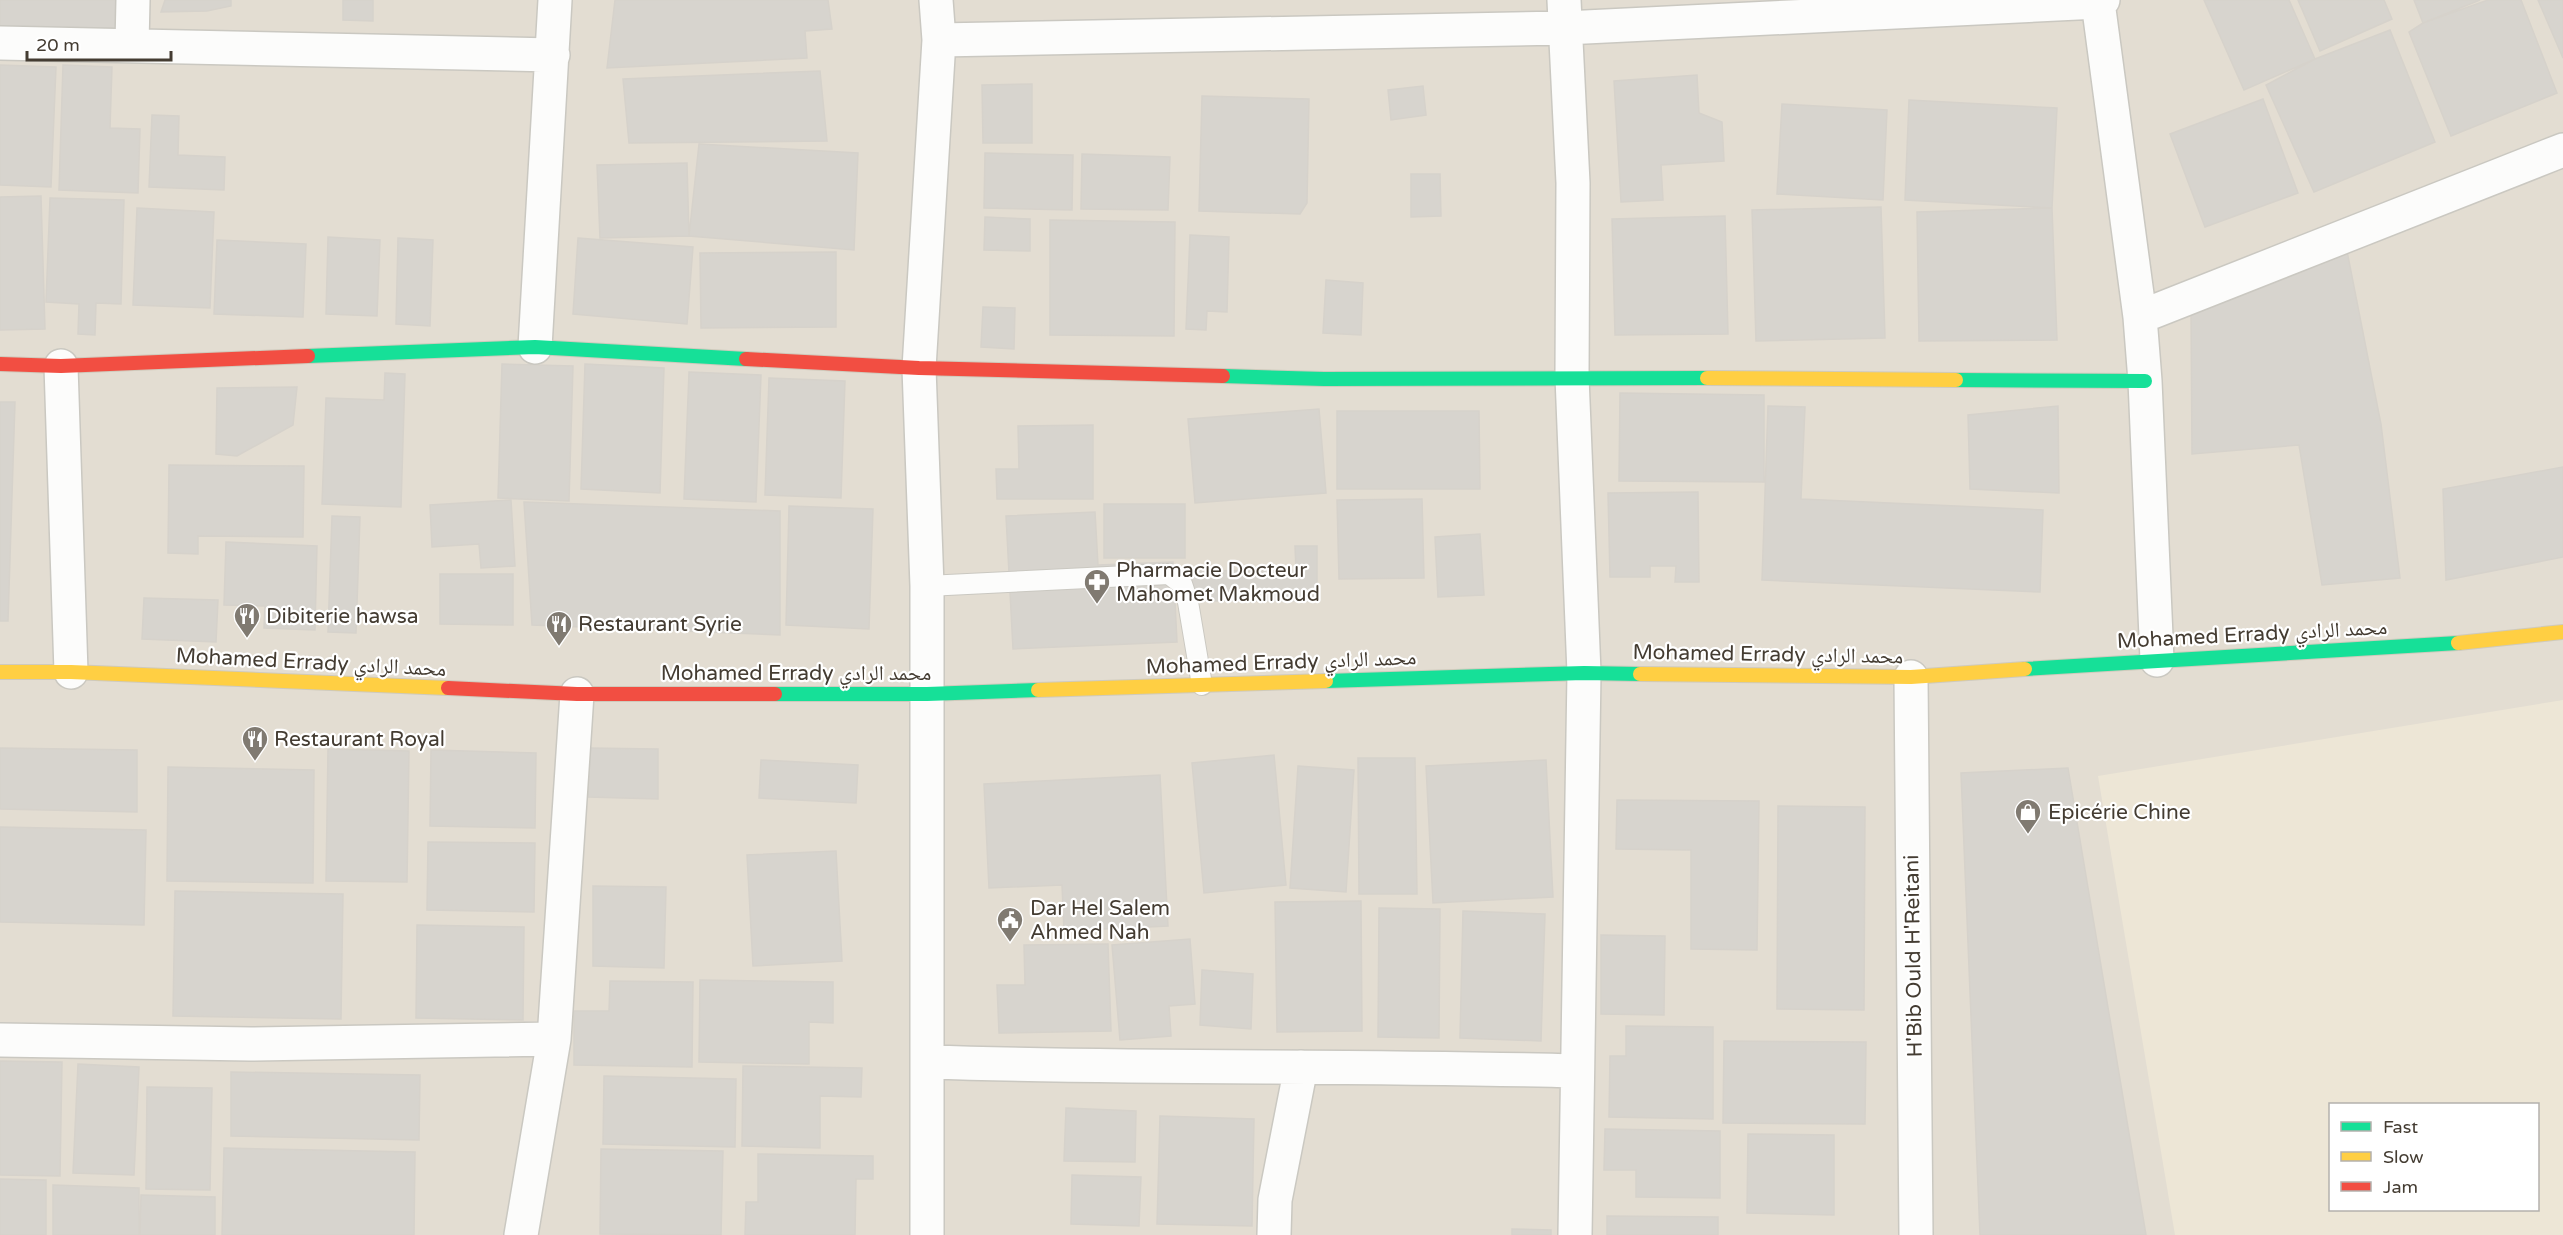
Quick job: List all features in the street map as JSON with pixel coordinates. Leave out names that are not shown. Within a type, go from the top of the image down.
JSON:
[{"type":"street","points":[[132,45],[133,0]]},
{"type":"street","points":[[535,347],[555,0]]},
{"type":"street","points":[[927,1235],[927,586],[919,368],[939,40],[936,0]]},
{"type":"street","points":[[939,40],[1564,14],[2100,1],[2140,317],[2145,381],[2157,660]]},
{"type":"street","points":[[1564,14],[1573,183],[1572,377],[1584,673],[1575,1235]]},
{"type":"street","points":[[0,43],[553,55]]},
{"type":"street","points":[[2140,317],[2561,158]]},
{"type":"street","points":[[0,364],[61,366],[535,347],[919,368],[1324,379],[1572,377],[2145,381]]},
{"type":"street","points":[[61,366],[70,672]]},
{"type":"street","name":"Mohamed Errady محمد الرادي","points":[[0,672],[70,672],[576,694],[927,694],[1584,673],[1911,677],[2157,660],[2359,650],[2460,643],[2563,632]]},
{"type":"street","name":"H'Bib Ould H'Reitani","points":[[1911,677],[1916,1235]]},
{"type":"street","points":[[521,1235],[554,1039],[576,694]]},
{"type":"street","points":[[0,1040],[251,1044],[554,1039]]},
{"type":"street","points":[[928,1062],[1086,1067],[1576,1071]]},
{"type":"street","points":[[1274,1235],[1275,1200],[1301,1067]]},
{"type":"lane","points":[[927,586],[1168,574],[1182,584],[1185,593],[1202,685]]},
{"type":"shaded area","points":[[0,0],[2563,0],[2563,1235],[0,1235]]},
{"type":"shaded area","points":[[2563,700],[2563,1235],[2175,1235],[2098,776]]},
{"type":"building","points":[[0,0],[124,0],[122,37],[0,32]]},
{"type":"building","points":[[165,0],[231,0],[231,6],[207,11],[161,12]]},
{"type":"building","points":[[343,0],[373,0],[373,21],[343,20]]},
{"type":"building","points":[[615,0],[828,0],[832,29],[805,31],[807,58],[607,68]]},
{"type":"building","points":[[2204,0],[2289,0],[2315,59],[2244,90]]},
{"type":"building","points":[[2298,0],[2384,0],[2392,19],[2320,51]]},
{"type":"building","points":[[2414,0],[2480,0],[2423,23]]},
{"type":"building","points":[[2488,0],[2521,0],[2557,93],[2451,136],[2409,32],[2423,23]]},
{"type":"building","points":[[2538,0],[2563,0],[2563,58]]},
{"type":"building","points":[[2390,30],[2435,142],[2314,192],[2266,85],[2315,59]]},
{"type":"building","points":[[0,65],[56,67],[51,187],[0,185]]},
{"type":"building","points":[[63,65],[112,67],[110,128],[140,129],[138,193],[59,190]]},
{"type":"building","points":[[820,71],[827,141],[629,143],[623,79]]},
{"type":"building","points":[[1697,75],[1699,113],[1722,122],[1724,161],[1661,165],[1663,200],[1621,202],[1614,81]]},
{"type":"building","points":[[1032,84],[1032,143],[983,143],[982,85]]},
{"type":"building","points":[[1423,86],[1426,115],[1391,120],[1388,90]]},
{"type":"building","points":[[1202,96],[1309,99],[1307,203],[1300,214],[1199,211]]},
{"type":"building","points":[[2263,99],[2298,193],[2205,227],[2170,134]]},
{"type":"building","points":[[1909,100],[2057,108],[2052,208],[1905,200]]},
{"type":"building","points":[[1782,104],[1887,110],[1883,200],[1777,194]]},
{"type":"building","points":[[152,115],[179,116],[178,155],[225,157],[224,190],[149,187]]},
{"type":"building","points":[[699,144],[858,153],[854,250],[689,236]]},
{"type":"building","points":[[985,153],[1073,155],[1072,210],[984,208]]},
{"type":"building","points":[[1082,154],[1170,157],[1168,210],[1081,209]]},
{"type":"building","points":[[687,163],[689,236],[600,238],[597,165]]},
{"type":"building","points":[[1411,174],[1440,174],[1441,216],[1411,217]]},
{"type":"building","points":[[41,196],[45,329],[0,330],[0,197]]},
{"type":"building","points":[[50,198],[124,200],[121,304],[96,303],[95,335],[78,334],[79,304],[46,302]]},
{"type":"building","points":[[1881,207],[1885,338],[1756,341],[1752,210]]},
{"type":"building","points":[[137,208],[214,212],[210,308],[133,305]]},
{"type":"building","points":[[2052,208],[2057,340],[1919,341],[1917,212]]},
{"type":"building","points":[[1725,216],[1728,334],[1615,335],[1612,219]]},
{"type":"building","points":[[985,217],[1030,219],[1030,251],[984,250]]},
{"type":"building","points":[[1050,220],[1175,222],[1174,336],[1050,335]]},
{"type":"building","points":[[1190,235],[1229,237],[1227,312],[1207,311],[1206,330],[1186,329]]},
{"type":"building","points":[[328,237],[380,240],[377,316],[326,314]]},
{"type":"building","points":[[398,238],[433,240],[430,326],[396,324]]},
{"type":"building","points":[[578,238],[693,247],[687,324],[573,314]]},
{"type":"building","points":[[217,240],[306,244],[303,317],[214,314]]},
{"type":"building","points":[[2347,251],[2381,424],[2400,578],[2322,585],[2299,445],[2192,454],[2191,309]]},
{"type":"building","points":[[836,252],[836,327],[701,328],[700,253]]},
{"type":"building","points":[[1326,280],[1363,283],[1361,335],[1323,333]]},
{"type":"building","points":[[983,307],[1015,308],[1014,349],[981,347]]},
{"type":"building","points":[[502,364],[573,366],[569,501],[498,498]]},
{"type":"building","points":[[585,364],[664,368],[660,493],[581,489]]},
{"type":"building","points":[[689,372],[761,375],[756,502],[684,499]]},
{"type":"building","points":[[385,373],[405,374],[401,507],[322,504],[326,398],[384,400]]},
{"type":"building","points":[[769,378],[845,381],[841,498],[765,495]]},
{"type":"building","points":[[297,387],[293,425],[237,456],[216,454],[217,388]]},
{"type":"building","points":[[1620,393],[1764,395],[1764,482],[1619,481]]},
{"type":"building","points":[[0,402],[15,402],[8,621],[0,621]]},
{"type":"building","points":[[1768,406],[1805,407],[1801,499],[2043,510],[2040,592],[1762,580]]},
{"type":"building","points":[[2058,406],[2059,493],[1970,489],[1968,415]]},
{"type":"building","points":[[1319,409],[1326,493],[1195,503],[1188,419]]},
{"type":"building","points":[[1337,411],[1479,411],[1480,489],[1337,489]]},
{"type":"building","points":[[1093,425],[1093,499],[997,499],[996,469],[1019,469],[1018,426]]},
{"type":"building","points":[[169,465],[304,466],[303,537],[198,536],[198,554],[168,553]]},
{"type":"building","points":[[2563,467],[2563,557],[2446,580],[2443,489]]},
{"type":"building","points":[[1698,492],[1699,582],[1675,582],[1676,566],[1650,566],[1650,577],[1610,577],[1608,493]]},
{"type":"building","points":[[1422,499],[1424,578],[1339,579],[1337,500]]},
{"type":"building","points":[[511,500],[515,566],[481,568],[479,544],[432,547],[430,505]]},
{"type":"building","points":[[524,502],[780,511],[780,635],[532,625]]},
{"type":"building","points":[[1104,504],[1185,504],[1185,558],[1104,558]]},
{"type":"building","points":[[789,506],[873,509],[869,629],[786,625]]},
{"type":"building","points":[[1095,512],[1098,565],[1173,562],[1177,642],[1013,649],[1006,516]]},
{"type":"building","points":[[332,516],[360,517],[356,633],[328,632]]},
{"type":"building","points":[[1480,534],[1484,595],[1438,597],[1435,537]]},
{"type":"building","points":[[226,542],[317,546],[315,630],[264,628],[265,606],[224,605]]},
{"type":"building","points":[[1295,546],[1317,546],[1317,601],[1191,601],[1190,571],[1296,570]]},
{"type":"building","points":[[440,574],[513,574],[513,625],[440,624]]},
{"type":"building","points":[[144,598],[218,600],[216,642],[142,639]]},
{"type":"building","points":[[0,748],[137,750],[137,812],[0,809]]},
{"type":"building","points":[[588,748],[658,749],[658,799],[588,797]]},
{"type":"building","points":[[328,749],[409,751],[407,882],[326,881]]},
{"type":"building","points":[[431,750],[536,753],[535,828],[430,826]]},
{"type":"building","points":[[1274,755],[1286,885],[1204,893],[1192,763]]},
{"type":"building","points":[[1358,758],[1415,758],[1417,894],[1359,894]]},
{"type":"building","points":[[761,760],[858,765],[856,803],[759,798]]},
{"type":"building","points":[[1546,760],[1553,897],[1433,903],[1426,766]]},
{"type":"building","points":[[1298,766],[1354,770],[1346,892],[1290,888]]},
{"type":"building","points":[[168,767],[314,770],[313,883],[167,881]]},
{"type":"building","points":[[2068,768],[2146,1235],[1980,1235],[1961,773]]},
{"type":"building","points":[[1160,775],[1168,926],[1064,931],[1062,885],[989,888],[984,784]]},
{"type":"building","points":[[1617,800],[1759,801],[1757,950],[1691,949],[1691,850],[1616,849]]},
{"type":"building","points":[[1778,806],[1865,807],[1864,1010],[1777,1009]]},
{"type":"building","points":[[0,827],[146,830],[144,925],[0,922]]},
{"type":"building","points":[[428,842],[535,843],[534,912],[427,910]]},
{"type":"building","points":[[836,851],[842,961],[753,966],[747,855]]},
{"type":"building","points":[[593,886],[666,887],[664,968],[593,966]]},
{"type":"building","points":[[175,891],[343,894],[341,1019],[173,1016]]},
{"type":"building","points":[[1361,901],[1362,1031],[1277,1032],[1275,902]]},
{"type":"building","points":[[1379,908],[1440,909],[1439,1038],[1378,1037]]},
{"type":"building","points":[[1463,911],[1545,914],[1541,1041],[1460,1038]]},
{"type":"building","points":[[417,925],[524,927],[523,1020],[416,1018]]},
{"type":"building","points":[[1601,935],[1665,936],[1664,1015],[1601,1014]]},
{"type":"building","points":[[1190,939],[1195,1004],[1169,1006],[1171,1036],[1120,1040],[1112,945]]},
{"type":"building","points":[[1108,944],[1111,1031],[999,1033],[997,985],[1025,985],[1024,945]]},
{"type":"building","points":[[1202,970],[1253,974],[1251,1029],[1200,1025]]},
{"type":"building","points":[[700,980],[833,982],[833,1023],[809,1022],[809,1064],[699,1062]]},
{"type":"building","points":[[610,981],[693,982],[692,1067],[574,1065],[574,1011],[609,1011]]},
{"type":"building","points":[[1626,1026],[1713,1027],[1713,1119],[1609,1117],[1610,1056],[1626,1056]]},
{"type":"building","points":[[1724,1041],[1866,1042],[1865,1124],[1723,1123]]},
{"type":"building","points":[[0,1061],[62,1062],[60,1176],[0,1175]]},
{"type":"building","points":[[78,1064],[139,1067],[134,1175],[73,1173]]},
{"type":"building","points":[[743,1066],[862,1068],[861,1097],[820,1096],[820,1148],[742,1146]]},
{"type":"building","points":[[231,1072],[420,1075],[419,1140],[231,1136]]},
{"type":"building","points":[[604,1076],[736,1079],[735,1147],[603,1144]]},
{"type":"building","points":[[147,1087],[212,1088],[210,1190],[146,1189]]},
{"type":"building","points":[[1066,1108],[1136,1111],[1135,1162],[1064,1161]]},
{"type":"building","points":[[1160,1116],[1254,1119],[1252,1226],[1157,1224]]},
{"type":"building","points":[[1605,1129],[1720,1131],[1720,1198],[1636,1197],[1636,1170],[1604,1170]]},
{"type":"building","points":[[1748,1134],[1834,1135],[1834,1215],[1747,1213]]},
{"type":"building","points":[[224,1148],[415,1152],[414,1235],[222,1235]]},
{"type":"building","points":[[601,1149],[723,1151],[721,1235],[600,1234]]},
{"type":"building","points":[[758,1154],[873,1156],[873,1179],[856,1179],[855,1235],[745,1235],[746,1202],[758,1202]]},
{"type":"building","points":[[1072,1175],[1141,1177],[1139,1226],[1071,1224]]},
{"type":"building","points":[[0,1179],[46,1180],[46,1235],[0,1235]]},
{"type":"building","points":[[53,1185],[139,1188],[139,1235],[53,1235]]},
{"type":"building","points":[[141,1195],[215,1197],[215,1235],[140,1235]]},
{"type":"building","points":[[1607,1216],[1718,1217],[1718,1235],[1607,1235]]},
{"type":"building","points":[[1512,1229],[1551,1230],[1551,1235],[1512,1235]]},
{"type":"traffic: fast","points":[[308,356],[535,347],[746,359]]},
{"type":"traffic: fast","points":[[1223,376],[1324,379],[1707,378]]},
{"type":"traffic: fast","points":[[1956,380],[2145,381]]},
{"type":"traffic: fast","points":[[2025,669],[2458,643]]},
{"type":"traffic: fast","points":[[1326,681],[1584,673],[1640,674]]},
{"type":"traffic: fast","points":[[775,694],[927,694],[1038,690]]},
{"type":"traffic: slow","points":[[1707,378],[1956,380]]},
{"type":"traffic: slow","points":[[2458,643],[2563,632]]},
{"type":"traffic: slow","points":[[1640,674],[1911,677],[2025,669]]},
{"type":"traffic: slow","points":[[0,672],[71,672],[448,688]]},
{"type":"traffic: slow","points":[[1038,690],[1326,681]]},
{"type":"traffic: jam","points":[[0,364],[61,366],[308,356]]},
{"type":"traffic: jam","points":[[746,359],[919,368],[1223,376]]},
{"type":"traffic: jam","points":[[448,688],[577,694],[775,694]]},
{"type":"place","name":"Pharmacie Docteur Mahomet Makmoud","points":[[1097,605]]},
{"type":"place","name":"Dibiterie hawsa","points":[[247,639]]},
{"type":"place","name":"Restaurant Syrie","points":[[559,647]]},
{"type":"place","name":"Restaurant Royal","points":[[255,762]]},
{"type":"place","name":"Epicérie Chine","points":[[2028,835]]},
{"type":"place","name":"Dar Hel Salem Ahmed Nah","points":[[1010,943]]}]
